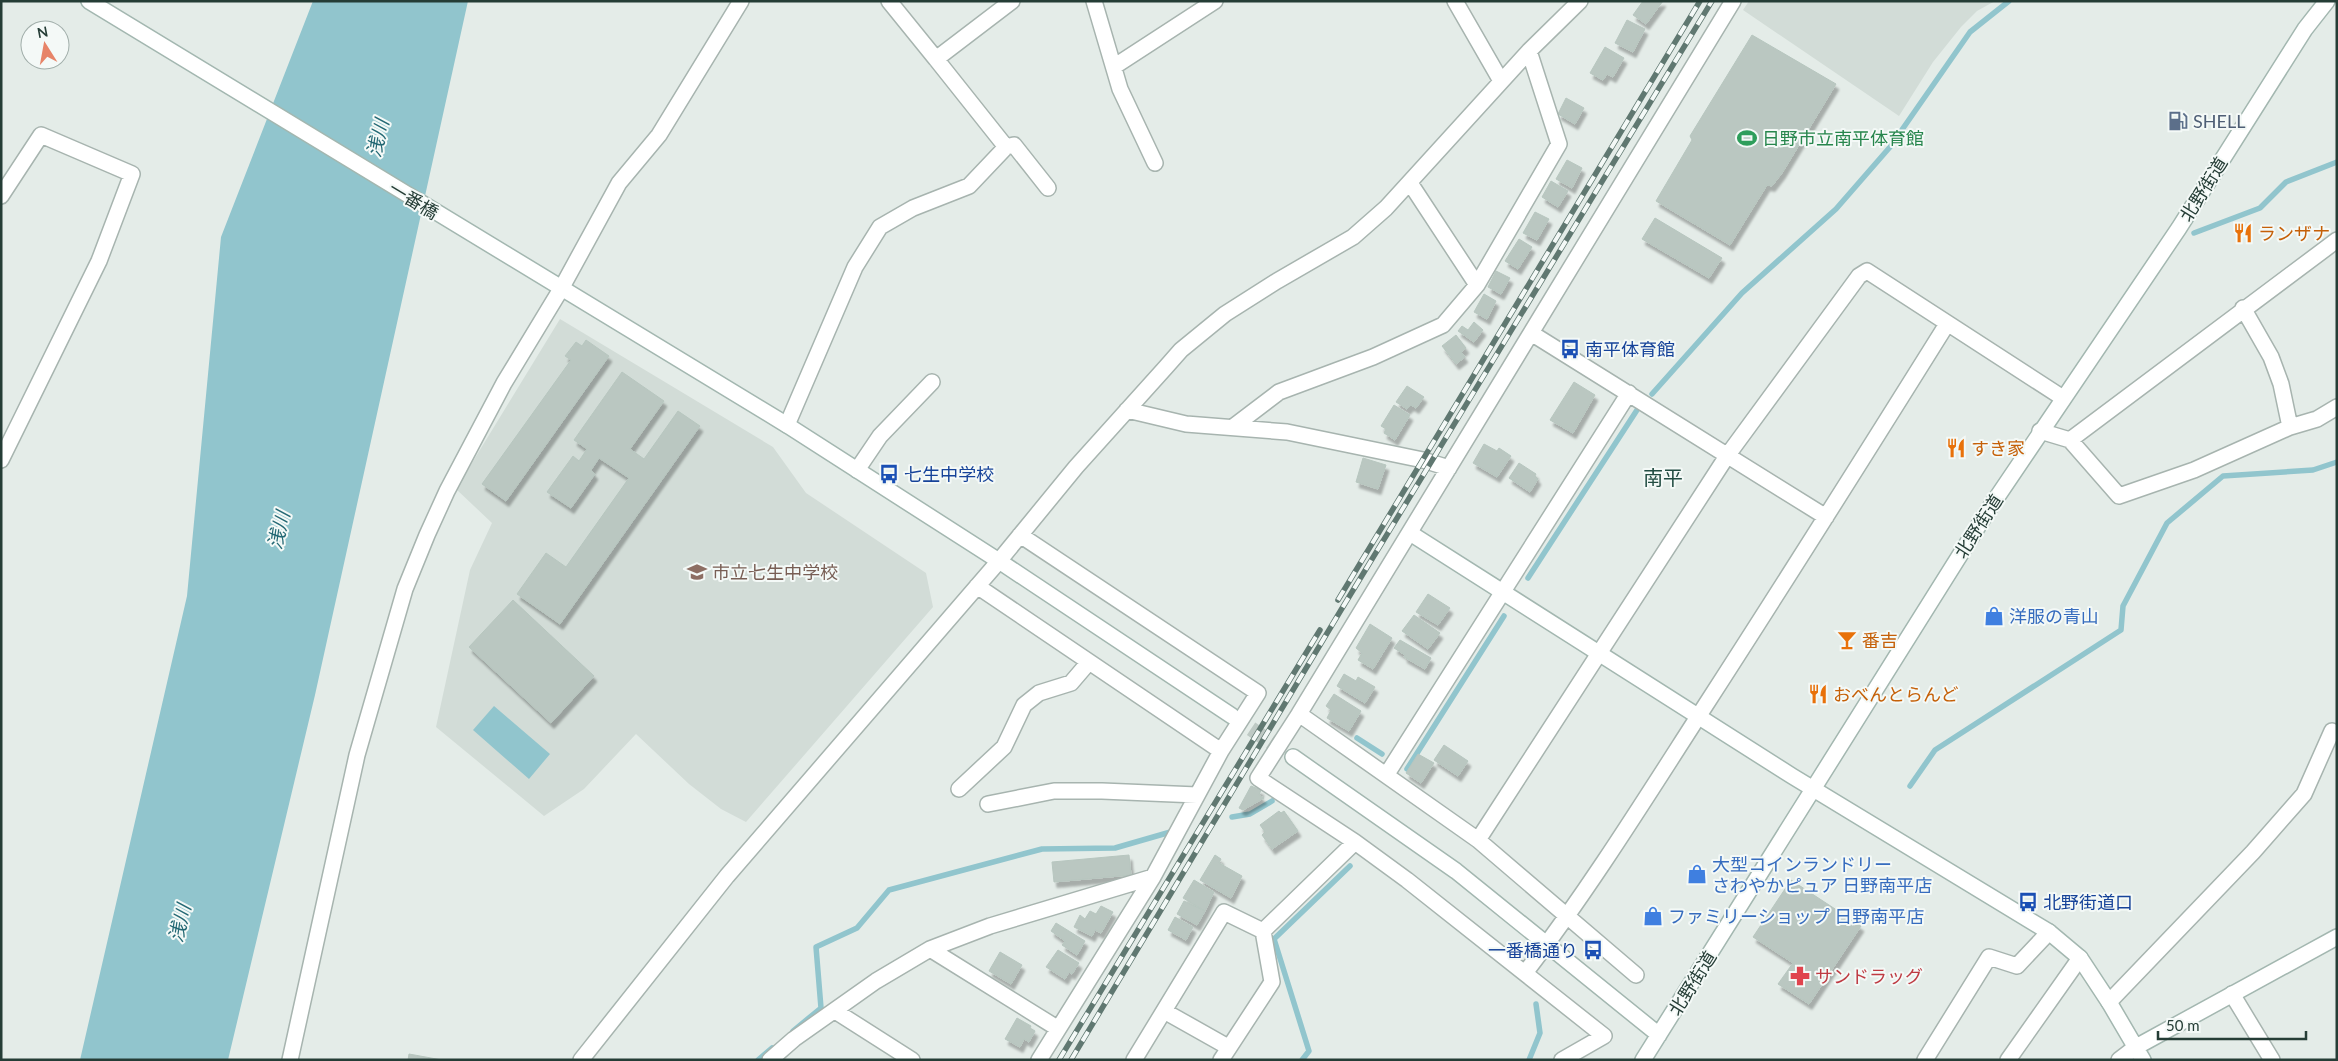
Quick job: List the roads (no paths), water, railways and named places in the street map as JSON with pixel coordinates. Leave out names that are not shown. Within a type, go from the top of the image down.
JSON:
[{"type":"street","name":"一番橋","points":[[89,1],[787,425],[998,561],[1232,716]]},
{"type":"street","points":[[290,1060],[357,755],[405,589],[447,491],[504,383],[561,289],[619,183],[658,135],[741,1]]},
{"type":"street","points":[[889,1],[1006,147]]},
{"type":"street","points":[[936,59],[1012,1]]},
{"type":"street","points":[[1094,1],[1115,66],[1120,89],[1155,163]]},
{"type":"street","points":[[1115,66],[1215,1]]},
{"type":"street","points":[[1455,1],[1501,81]]},
{"type":"street","points":[[580,1060],[727,876],[1127,410],[1181,350],[1225,314],[1353,237],[1386,208],[1529,51],[1580,1]]},
{"type":"street","points":[[1562,1060],[1604,1036],[1407,880],[1355,842],[1258,778],[1300,714],[1733,1]]},
{"type":"street","name":"北野街道","points":[[1643,1060],[2040,431],[2179,228],[2305,29],[2327,1]]},
{"type":"street","points":[[1233,427],[1279,392],[1373,357],[1443,324],[1477,285],[1559,144],[1529,51]]},
{"type":"street","points":[[1,196],[41,135],[132,174],[99,261],[1,460]]},
{"type":"street","points":[[787,425],[855,266],[880,227],[913,208],[969,186],[1006,147],[1014,145],[1048,188]]},
{"type":"street","points":[[1410,183],[1477,285]]},
{"type":"street","points":[[2070,440],[2243,308],[2337,240]]},
{"type":"street","points":[[1478,840],[1727,456],[1859,276],[1867,271],[2063,398]]},
{"type":"street","points":[[2243,308],[2271,358],[2281,384],[2290,427]]},
{"type":"street","points":[[1525,973],[1568,916],[1698,717],[1947,324]]},
{"type":"street","points":[[1531,333],[1826,517]]},
{"type":"street","points":[[856,470],[880,436],[932,382]]},
{"type":"street","points":[[1387,774],[1629,393]]},
{"type":"street","points":[[2040,431],[2070,440],[2118,496],[2194,470],[2290,427],[2317,419],[2337,408]]},
{"type":"street","points":[[1127,410],[1186,424],[1287,432],[1423,460],[1449,468]]},
{"type":"street","points":[[1410,533],[1813,789],[2049,932],[2080,958],[2110,1002],[2139,1053]]},
{"type":"street","points":[[1020,535],[1258,693],[1221,751],[1154,877],[1039,1060]]},
{"type":"street","points":[[977,586],[1221,751]]},
{"type":"street","points":[[959,789],[1004,748],[1024,705],[1039,693],[1071,683],[1089,662]]},
{"type":"street","points":[[1300,714],[1478,840],[1636,975]]},
{"type":"street","points":[[2110,1002],[2253,852],[2304,794],[2332,731]]},
{"type":"street","points":[[1293,757],[1456,871],[1659,1035]]},
{"type":"street","points":[[988,804],[1054,792],[1102,791],[1197,795]]},
{"type":"street","points":[[1263,932],[1355,842]]},
{"type":"street","points":[[770,1060],[794,1039],[836,1012],[876,981],[930,949],[990,926],[1154,877]]},
{"type":"street","points":[[1134,1060],[1224,912],[1263,932]]},
{"type":"street","points":[[1164,1012],[1225,1053],[1272,982],[1263,932]]},
{"type":"street","points":[[1925,1060],[1988,957],[2017,966],[2049,932]]},
{"type":"street","points":[[2119,1060],[2139,1053],[2232,994],[2337,937]]},
{"type":"street","points":[[930,949],[1058,1028]]},
{"type":"street","points":[[2008,1060],[2080,958]]},
{"type":"street","points":[[2232,994],[2272,1060]]},
{"type":"street","points":[[836,1012],[912,1060]]},
{"type":"water","name":"浅川","points":[[313,1],[468,1],[315,695],[228,1060],[80,1060],[187,596],[221,237]]},
{"type":"water","points":[[494,706],[550,754],[529,779],[473,730]]},
{"type":"waterway","points":[[1652,394],[1742,293],[1836,209],[1890,147],[1970,32],[2009,1]]},
{"type":"waterway","points":[[2194,233],[2260,208],[2286,182],[2337,162]]},
{"type":"waterway","points":[[1528,578],[1637,410]]},
{"type":"waterway","points":[[1910,786],[1935,750],[2121,630],[2123,606],[2167,523],[2223,476],[2313,470],[2337,462]]},
{"type":"waterway","points":[[1407,769],[1504,616]]},
{"type":"waterway","points":[[1357,738],[1382,754]]},
{"type":"waterway","points":[[1232,817],[1250,814],[1272,801]]},
{"type":"waterway","points":[[793,1031],[821,1008],[816,947],[857,928],[889,890],[1042,849],[1115,848],[1174,831]]},
{"type":"waterway","points":[[1302,1060],[1309,1051],[1274,939],[1350,866]]},
{"type":"waterway","points":[[1529,1060],[1540,1033],[1536,1004]]},
{"type":"waterway","points":[[758,1060],[772,1048]]},
{"type":"tunnel","points":[[1232,716],[1293,757]]},
{"type":"railway","points":[[1338,600],[1700,1]]},
{"type":"railway","points":[[1071,1060],[1341,610],[1712,1]]},
{"type":"railway","points":[[1059,1060],[1320,630]]},
{"type":"place","name":"SHELL","points":[[2178,121]]},
{"type":"place","name":"日野市立南平体育館","points":[[1747,138]]},
{"type":"place","name":"ランザナ","points":[[2243,233]]},
{"type":"place","name":"南平体育館","points":[[1570,349]]},
{"type":"place","name":"すき家","points":[[1956,448]]},
{"type":"place","name":"七生中学校","points":[[889,474]]},
{"type":"place","name":"市立七生中学校","points":[[697,572]]},
{"type":"place","name":"洋服の青山","points":[[1994,616]]},
{"type":"place","name":"番吉","points":[[1847,640]]},
{"type":"place","name":"おべんとらんど","points":[[1818,694]]},
{"type":"place","name":"大型コインランドリー さわやかピュア 日野南平店","points":[[1697,874]]},
{"type":"place","name":"北野街道口","points":[[2028,902]]},
{"type":"place","name":"ファミリーショップ 日野南平店","points":[[1653,916]]},
{"type":"place","name":"一番橋通り","points":[[1593,950]]},
{"type":"place","name":"サンドラッグ","points":[[1800,976]]},
{"type":"district","name":"南平","points":[[1663,477]]}]
